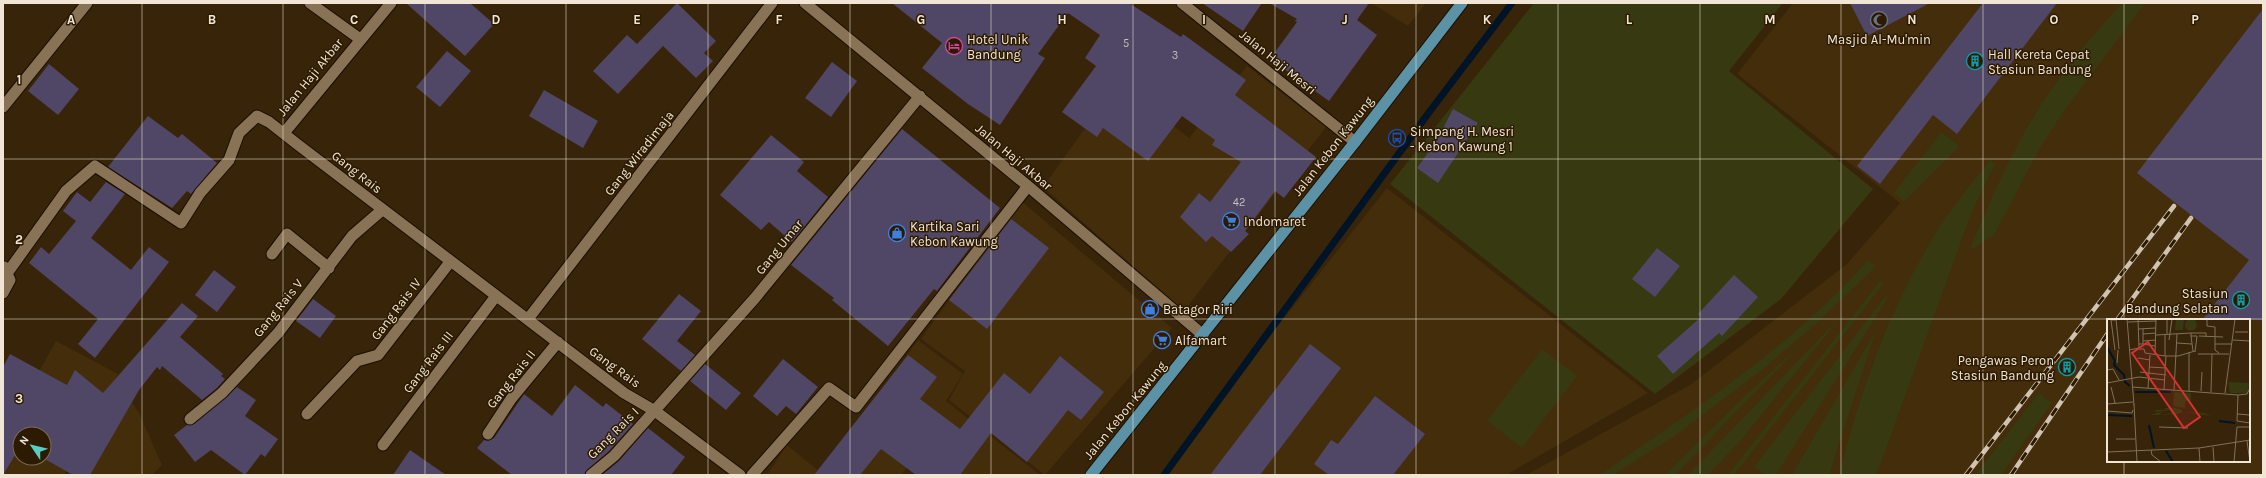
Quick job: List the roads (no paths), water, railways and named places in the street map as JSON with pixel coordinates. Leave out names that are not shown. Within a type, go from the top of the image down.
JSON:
[{"type":"main road","name":"Jalan Kebon Kawung","points":[[1091,475],[1355,142],[1462,3]]},
{"type":"street","points":[[3,107],[87,3]]},
{"type":"street","points":[[310,3],[360,39]]},
{"type":"street","name":"Jalan Haji Akbar","points":[[284,134],[360,39],[391,3]]},
{"type":"street","name":"Gang Wiradimaja","points":[[528,319],[772,3]]},
{"type":"street","name":"Jalan Haji Akbar","points":[[805,3],[1028,186],[1203,335]]},
{"type":"street","name":"Jalan Haji Mesri","points":[[1182,3],[1355,142]]},
{"type":"street","name":"Gang Umar","points":[[655,411],[755,298],[920,96]]},
{"type":"street","name":"Gang Rais","points":[[5,268],[66,190],[95,166],[181,224],[200,193],[229,160],[239,133],[257,116],[284,134],[450,262],[528,319],[624,393],[655,411],[740,475]]},
{"type":"street","points":[[752,475],[830,388],[856,407],[1028,186]]},
{"type":"street","name":"Gang Rais V","points":[[190,418],[222,393],[278,333],[352,236],[382,210]]},
{"type":"street","points":[[272,254],[287,234],[329,268]]},
{"type":"street","name":"Gang Rais IV","points":[[307,414],[357,361],[378,355],[450,262]]},
{"type":"street","points":[[3,293],[10,280],[5,268]]},
{"type":"street","name":"Gang Rais III","points":[[383,445],[496,296]]},
{"type":"street","name":"Gang Rais II","points":[[488,434],[511,399],[558,342]]},
{"type":"street","name":"Gang Rais I","points":[[591,475],[614,456],[655,411]]},
{"type":"waterway","points":[[1164,475],[1430,111],[1512,3]]},
{"type":"railway","points":[[1966,475],[2174,206]]},
{"type":"railway","points":[[2118,319],[2191,218]]},
{"type":"railway","points":[[2011,475],[2107,334]]},
{"type":"place","name":"Masjid Al-Mu'min","points":[[1879,20]]},
{"type":"place","name":"Hotel Unik Bandung","points":[[954,46]]},
{"type":"place","name":"Hall Kereta Cepat Stasiun Bandung","points":[[1975,61]]},
{"type":"place","name":"Simpang H. Mesri - Kebon Kawung 1","points":[[1397,138]]},
{"type":"place","name":"Indomaret","points":[[1231,221]]},
{"type":"place","name":"Kartika Sari Kebon Kawung","points":[[897,233]]},
{"type":"place","name":"Stasiun Bandung Selatan","points":[[2241,300]]},
{"type":"place","name":"Batagor Riri","points":[[1150,309]]},
{"type":"place","name":"Alfamart","points":[[1162,340]]},
{"type":"place","name":"Pengawas Peron Stasiun Bandung","points":[[2067,367]]}]
